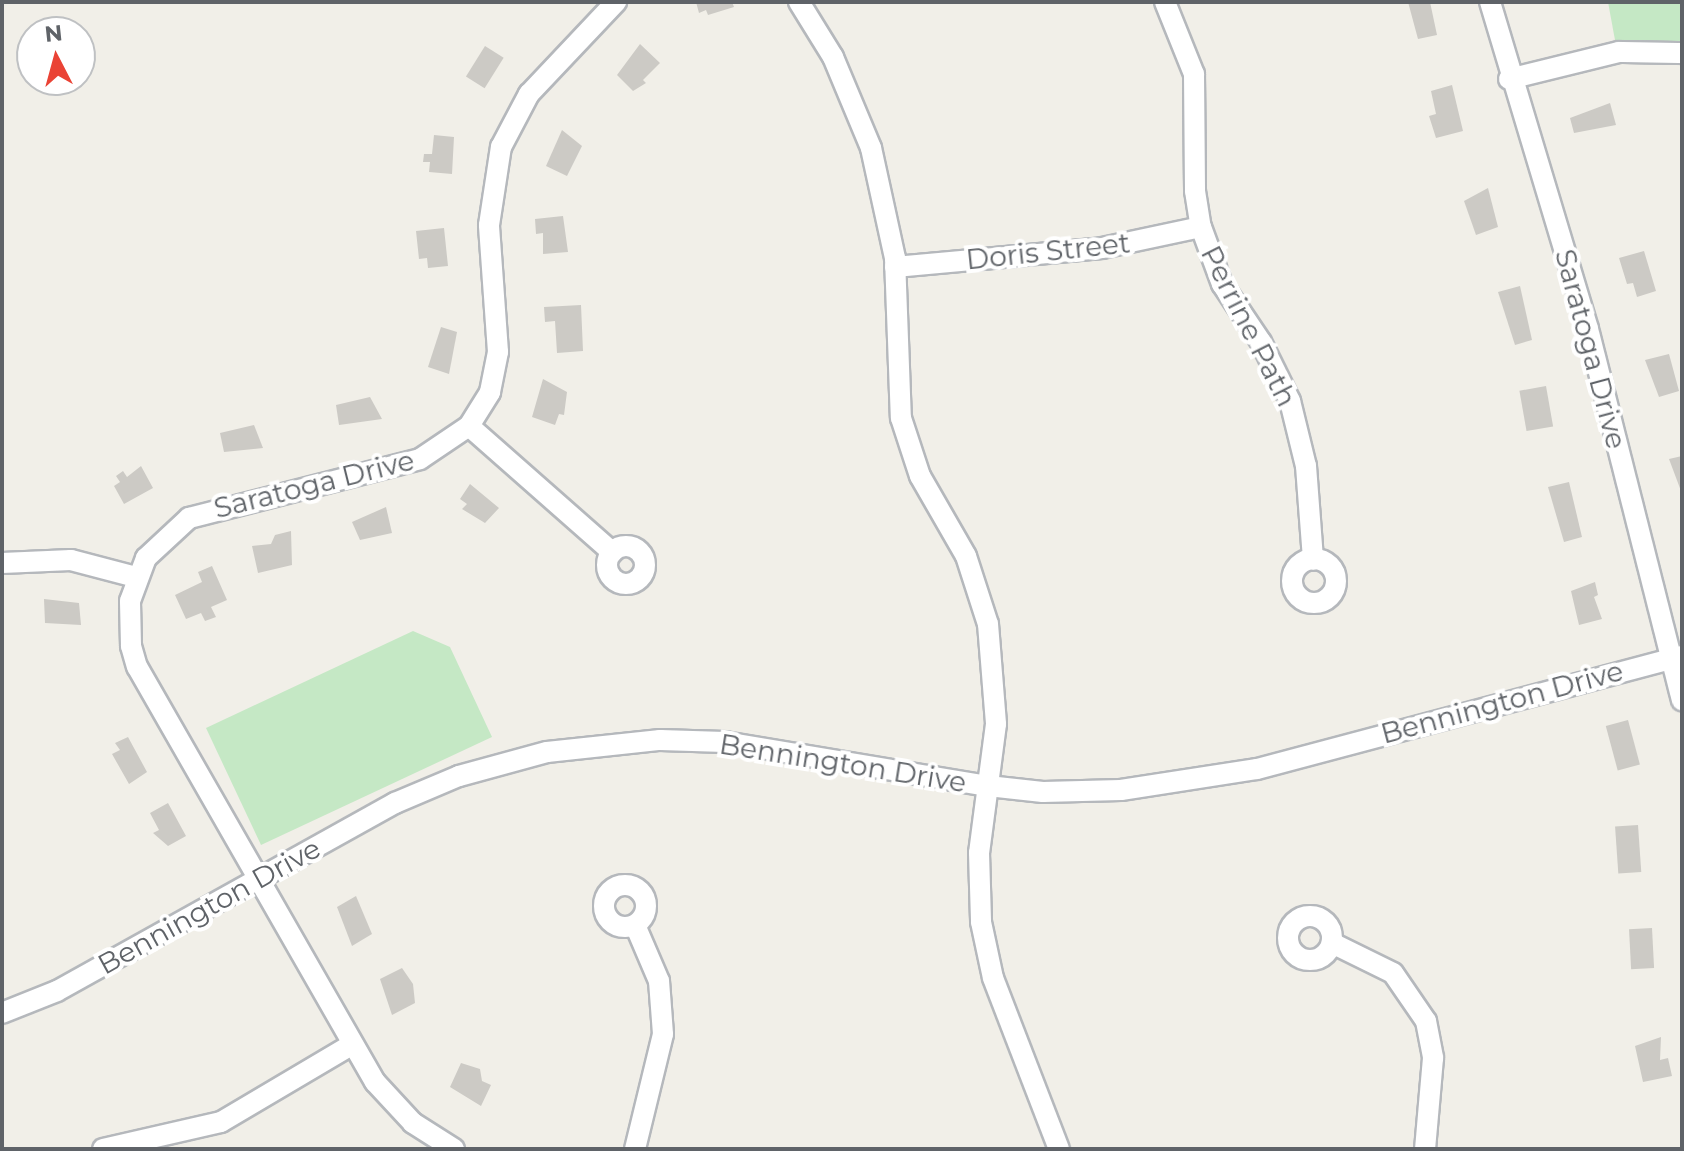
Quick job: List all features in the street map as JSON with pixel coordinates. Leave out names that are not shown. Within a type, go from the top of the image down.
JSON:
[{"type":"street","name":"Saratoga Drive","points":[[454,1149],[394,1105],[353,1044],[137,667],[128,623],[136,577],[160,540],[189,518],[420,459],[469,426],[490,392],[498,352],[489,225],[501,147],[529,94],[616,2]]},
{"type":"street","points":[[799,2],[833,57],[871,148],[895,267],[897,385],[907,439],[926,489],[966,556],[988,624],[997,688],[978,888],[986,950],[1059,1149]]},
{"type":"street","name":"Perrine Path","points":[[1165,2],[1194,74],[1195,191],[1201,227],[1222,284],[1261,342],[1290,401],[1306,466],[1313,560]]},
{"type":"street","name":"Saratoga Drive","points":[[1490,2],[1509,79],[1567,253],[1677,657],[1682,700]]},
{"type":"street","points":[[1509,79],[1619,52],[1682,53]]},
{"type":"street","name":"Doris Street","points":[[895,267],[1102,248],[1201,227]]},
{"type":"street","points":[[469,426],[612,552]]},
{"type":"street","points":[[2,563],[71,560],[136,577]]},
{"type":"street","name":"Bennington Drive","points":[[2,1013],[57,991],[365,818],[445,782],[517,759],[603,744],[706,741],[777,747],[988,786],[1082,793],[1216,778],[1677,657]]},
{"type":"street","points":[[635,925],[659,981],[663,1034],[635,1149]]},
{"type":"street","points":[[1332,943],[1393,973],[1421,1011],[1433,1058],[1425,1149]]},
{"type":"street","points":[[103,1149],[221,1122],[353,1044]]},
{"type":"green space","points":[[1608,2],[1682,2],[1682,60],[1617,51]]},
{"type":"green space","points":[[413,631],[450,647],[492,737],[261,845],[206,728]]},
{"type":"building","points":[[696,2],[732,2],[734,7],[708,15],[706,10],[699,13]]},
{"type":"building","points":[[1408,2],[1430,2],[1437,35],[1418,39]]},
{"type":"building","points":[[640,44],[660,63],[643,80],[646,83],[633,91],[617,75]]},
{"type":"building","points":[[485,46],[504,58],[485,88],[466,77]]},
{"type":"building","points":[[1452,85],[1463,131],[1436,138],[1429,116],[1436,114],[1431,91]]},
{"type":"building","points":[[1610,103],[1616,125],[1574,133],[1570,118]]},
{"type":"building","points":[[562,130],[582,146],[567,176],[546,166]]},
{"type":"building","points":[[434,135],[454,137],[452,174],[429,172],[430,162],[423,162],[424,154],[432,154]]},
{"type":"building","points":[[1488,188],[1498,227],[1476,235],[1464,201]]},
{"type":"building","points":[[563,216],[568,252],[543,254],[543,233],[536,234],[535,219]]},
{"type":"building","points":[[444,228],[448,266],[428,268],[427,258],[419,259],[416,231]]},
{"type":"building","points":[[1644,251],[1656,291],[1637,297],[1633,283],[1627,284],[1619,258]]},
{"type":"building","points":[[1520,286],[1532,340],[1515,345],[1498,292]]},
{"type":"building","points":[[581,305],[583,351],[557,353],[555,321],[545,322],[544,307]]},
{"type":"building","points":[[441,327],[457,332],[449,374],[428,367]]},
{"type":"building","points":[[1669,354],[1679,391],[1659,397],[1645,360]]},
{"type":"building","points":[[543,379],[567,392],[564,415],[559,414],[555,425],[532,417]]},
{"type":"building","points":[[1546,386],[1553,426],[1527,431],[1519,391]]},
{"type":"building","points":[[370,397],[382,419],[339,425],[336,405]]},
{"type":"building","points":[[254,425],[263,448],[224,452],[220,433]]},
{"type":"building","points":[[1682,456],[1682,491],[1681,491],[1669,459]]},
{"type":"building","points":[[141,466],[153,488],[124,504],[114,486],[120,482],[116,476],[123,471],[127,477]]},
{"type":"building","points":[[1569,482],[1582,537],[1564,542],[1548,487]]},
{"type":"building","points":[[470,484],[499,508],[485,523],[462,509],[467,504],[460,499]]},
{"type":"building","points":[[386,507],[392,533],[360,540],[352,522]]},
{"type":"building","points":[[291,531],[292,565],[258,573],[252,546],[271,544],[275,535]]},
{"type":"building","points":[[212,566],[227,600],[211,607],[216,617],[205,621],[201,613],[186,619],[175,595],[202,582],[198,572]]},
{"type":"building","points":[[1595,582],[1598,595],[1594,597],[1602,619],[1579,625],[1571,591]]},
{"type":"building","points":[[44,599],[79,603],[81,625],[45,623]]},
{"type":"building","points":[[1628,720],[1640,764],[1618,770],[1606,726]]},
{"type":"building","points":[[128,737],[147,772],[129,784],[112,754],[120,750],[115,743]]},
{"type":"building","points":[[168,803],[186,836],[168,846],[153,833],[159,830],[150,813]]},
{"type":"building","points":[[1638,825],[1641,872],[1618,873],[1615,827]]},
{"type":"building","points":[[356,896],[372,934],[352,946],[337,907]]},
{"type":"building","points":[[1652,928],[1654,968],[1631,969],[1629,929]]},
{"type":"building","points":[[402,968],[413,984],[415,1003],[392,1015],[380,979]]},
{"type":"building","points":[[1661,1037],[1660,1060],[1668,1058],[1672,1076],[1643,1082],[1635,1046]]},
{"type":"building","points":[[461,1063],[480,1069],[482,1081],[491,1085],[481,1106],[450,1087]]}]
